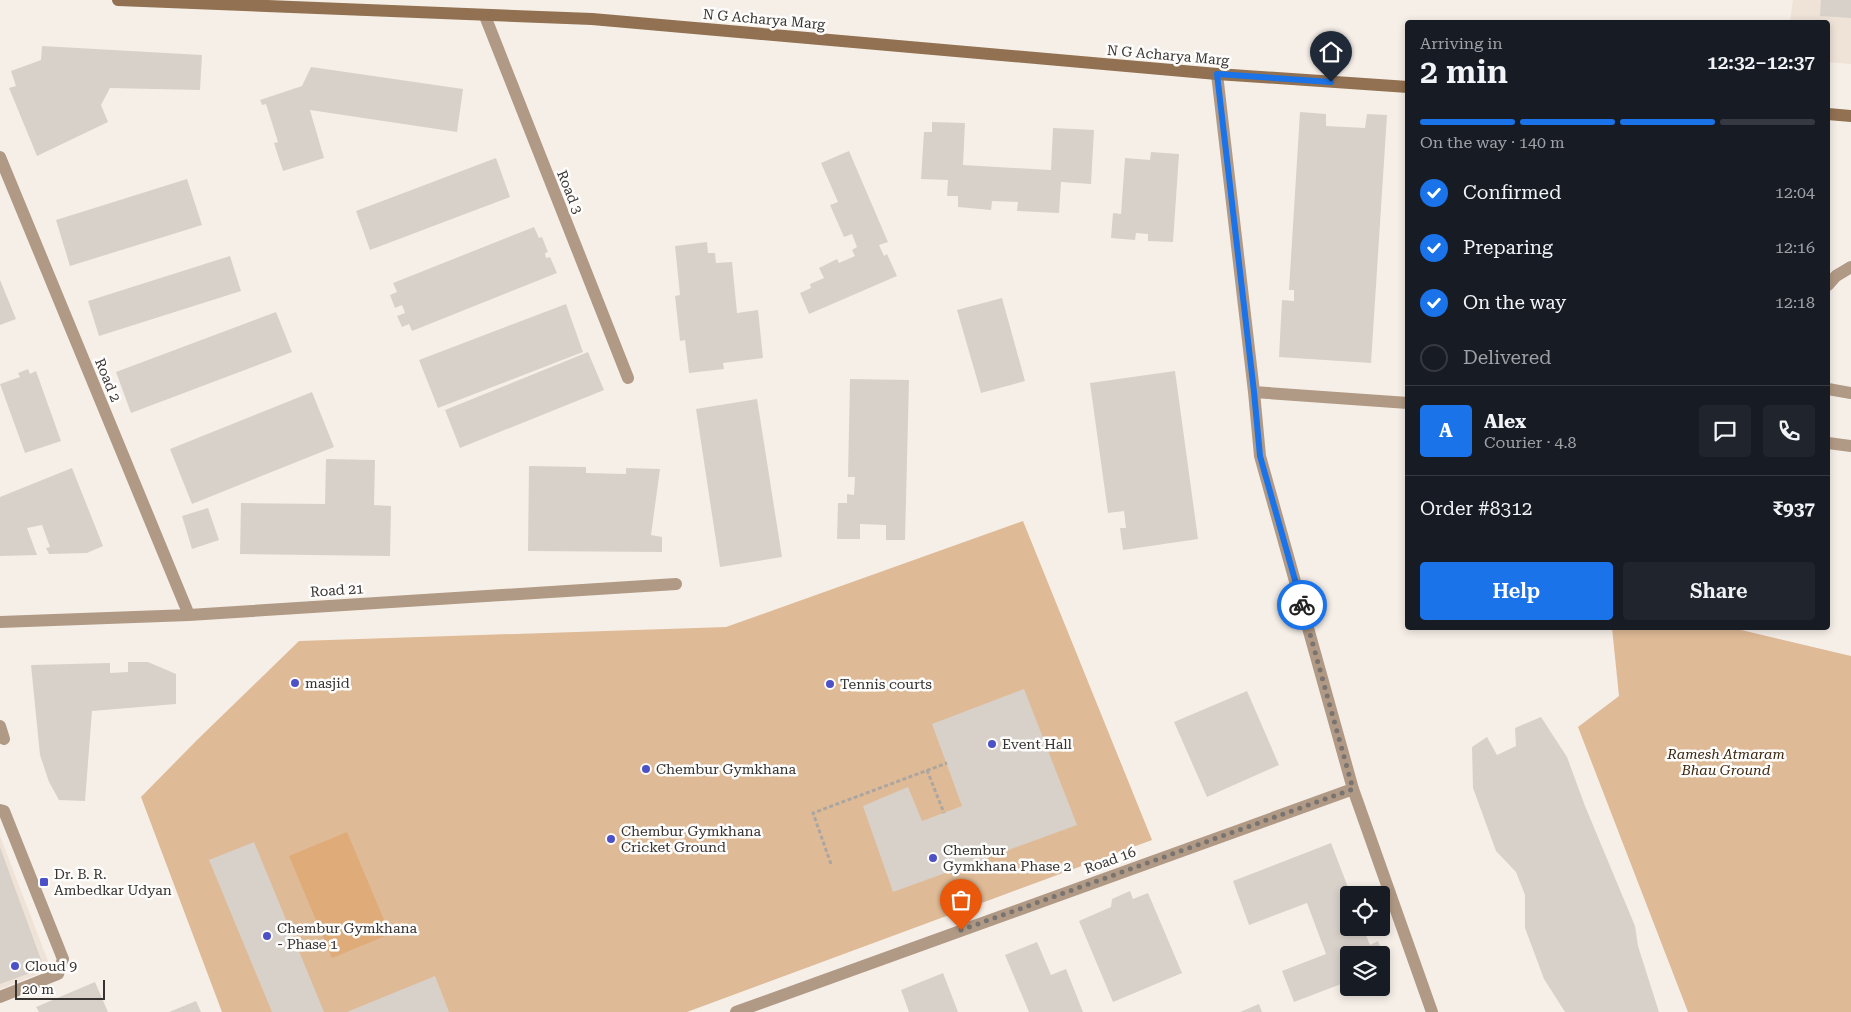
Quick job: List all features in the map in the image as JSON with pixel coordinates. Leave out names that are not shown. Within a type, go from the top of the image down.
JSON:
[{"type":"main road","name":"N G Acharya Marg","points":[[118,0],[592,19],[1217,74],[1405,87]]},
{"type":"main road","points":[[1830,114],[1851,116]]},
{"type":"street","name":"Road 3","points":[[485,16],[628,378]]},
{"type":"street","points":[[1217,74],[1260,456],[1353,789],[1432,1012]]},
{"type":"street","name":"Road 2","points":[[0,157],[189,614]]},
{"type":"street","points":[[1830,283],[1836,276],[1851,267]]},
{"type":"street","points":[[1830,389],[1851,393]]},
{"type":"street","points":[[1254,392],[1405,403]]},
{"type":"street","points":[[1830,443],[1851,446]]},
{"type":"street","name":"Road 21","points":[[0,622],[189,614],[676,584]]},
{"type":"street","points":[[0,726],[4,739]]},
{"type":"street","name":"Road 16","points":[[736,1012],[1353,789]]},
{"type":"street","points":[[0,810],[4,811],[63,959],[58,974],[0,997]]},
{"type":"path","points":[[831,864],[813,813],[947,764]]},
{"type":"path","points":[[927,770],[944,813]]},
{"type":"shaded area","points":[[1793,0],[1851,0],[1851,64],[1830,62],[1830,20],[1790,20]]},
{"type":"shaded area","points":[[347,832],[390,934],[332,958],[289,856]]},
{"type":"shaded area","points":[[0,836],[51,969],[0,989]]},
{"type":"green space","name":"Chembur Gymkhana","points":[[1023,521],[1152,840],[687,1012],[222,1012],[141,797],[299,641],[726,627]]},
{"type":"green space","name":"Ramesh Atmaram Bhau Ground","points":[[1612,630],[1741,630],[1851,656],[1851,1012],[1688,1012],[1578,727],[1619,696]]},
{"type":"building","points":[[1821,0],[1851,0],[1851,18],[1820,16]]},
{"type":"building","points":[[42,46],[202,55],[200,90],[110,88],[101,105],[108,122],[37,156],[9,88],[16,86],[11,71],[41,60]]},
{"type":"building","points":[[311,67],[463,89],[457,132],[310,110],[324,158],[283,171],[274,143],[278,142],[266,104],[262,105],[260,100],[302,86]]},
{"type":"building","points":[[1300,112],[1326,114],[1326,126],[1365,128],[1367,114],[1387,115],[1371,363],[1279,357],[1282,300],[1294,301],[1294,290],[1289,290]]},
{"type":"building","points":[[932,122],[965,123],[963,165],[1051,170],[1053,128],[1094,130],[1091,184],[1061,182],[1059,213],[1017,211],[1018,202],[992,201],[991,210],[958,207],[958,196],[947,196],[948,180],[921,179],[924,132],[932,132]]},
{"type":"building","points":[[849,151],[888,242],[879,245],[884,256],[887,254],[897,276],[809,314],[800,293],[811,288],[810,284],[824,278],[819,268],[837,259],[839,263],[855,256],[852,250],[857,247],[852,234],[844,237],[830,205],[838,202],[821,163]]},
{"type":"building","points":[[1151,152],[1179,154],[1173,242],[1148,241],[1148,234],[1136,233],[1135,240],[1111,238],[1113,213],[1121,214],[1125,158],[1150,160]]},
{"type":"building","points":[[496,158],[510,197],[370,250],[356,211]]},
{"type":"building","points":[[187,179],[202,225],[70,266],[56,220]]},
{"type":"building","points":[[534,227],[539,238],[542,237],[548,252],[545,253],[546,258],[550,257],[557,273],[412,331],[409,324],[402,327],[397,316],[405,313],[402,305],[395,308],[390,295],[397,292],[393,283]]},
{"type":"building","points":[[707,242],[708,253],[715,253],[716,263],[732,262],[737,313],[758,310],[763,358],[723,363],[724,369],[689,373],[685,340],[680,341],[675,296],[680,295],[675,246]]},
{"type":"building","points":[[230,256],[241,291],[99,336],[88,301]]},
{"type":"building","points":[[0,280],[16,319],[0,325]]},
{"type":"building","points":[[1002,298],[1025,381],[981,393],[957,310]]},
{"type":"building","points":[[566,304],[583,352],[438,408],[419,360]]},
{"type":"building","points":[[276,312],[292,352],[131,413],[116,372]]},
{"type":"building","points":[[588,352],[604,390],[460,448],[445,410]]},
{"type":"building","points":[[28,369],[30,374],[36,371],[61,441],[25,453],[0,384],[20,377],[18,373]]},
{"type":"building","points":[[1175,371],[1198,539],[1123,550],[1120,528],[1126,528],[1124,511],[1108,513],[1090,383]]},
{"type":"building","points":[[850,379],[909,380],[905,540],[886,540],[886,525],[860,524],[860,539],[837,539],[838,503],[847,503],[847,494],[854,495],[855,477],[848,477]]},
{"type":"building","points":[[312,392],[334,447],[192,504],[170,449]]},
{"type":"building","points":[[757,399],[782,557],[720,567],[696,409]]},
{"type":"building","points":[[326,459],[375,460],[374,505],[391,506],[390,556],[240,554],[241,503],[325,504]]},
{"type":"building","points":[[529,466],[586,467],[586,473],[626,474],[626,468],[660,469],[651,535],[662,537],[662,552],[528,551]]},
{"type":"building","points":[[72,468],[103,546],[87,553],[49,554],[46,548],[50,547],[42,525],[27,528],[37,555],[0,556],[0,497]]},
{"type":"building","points":[[208,508],[219,540],[192,549],[182,516]]},
{"type":"building","points":[[128,662],[148,662],[176,674],[176,704],[92,711],[85,801],[59,800],[49,782],[40,755],[31,665],[110,663],[110,673],[128,672]]},
{"type":"building","name":"Chembur Gymkhana Phase 2","points":[[1024,689],[1077,825],[893,892],[863,806],[908,787],[922,821],[962,806],[932,724]]},
{"type":"building","points":[[1247,691],[1279,765],[1207,797],[1174,722]]},
{"type":"building","points":[[1541,717],[1567,757],[1585,806],[1635,926],[1638,946],[1659,1012],[1565,1012],[1544,979],[1525,928],[1525,895],[1516,872],[1496,851],[1473,788],[1472,747],[1487,737],[1497,755],[1516,746],[1515,728]]},
{"type":"building","name":"Chembur Gymkhana - Phase 1","points":[[254,842],[324,1012],[272,1012],[209,860]]},
{"type":"building","points":[[1331,843],[1348,886],[1340,886],[1340,936],[1366,936],[1370,945],[1378,941],[1380,946],[1340,946],[1340,984],[1294,1002],[1282,971],[1326,954],[1307,903],[1249,925],[1233,881]]},
{"type":"building","points":[[0,847],[44,968],[0,984]]},
{"type":"building","points":[[1130,891],[1133,899],[1148,893],[1182,973],[1113,1002],[1079,921],[1111,907],[1112,899]]},
{"type":"building","points":[[1037,942],[1051,975],[1066,969],[1083,1012],[1029,1012],[1005,955]]},
{"type":"building","points":[[943,973],[958,1012],[909,1012],[901,990]]},
{"type":"building","name":"Chembur Gymkhana - Phase 1","points":[[435,976],[449,1012],[347,1012]]},
{"type":"building","points":[[95,982],[108,1012],[39,1012],[36,1007]]},
{"type":"building","points":[[196,1001],[201,1012],[169,1012]]},
{"type":"building","points":[[1259,1004],[1262,1012],[1240,1012]]},
{"type":"way so far","points":[[961,930],[1353,789],[1302,605]]},
{"type":"place","name":"masjid","points":[[295,683]]},
{"type":"place","name":"Tennis courts","points":[[830,684]]},
{"type":"place","name":"Event Hall","points":[[992,744]]},
{"type":"place","name":"Chembur Gymkhana","points":[[646,769]]},
{"type":"place","name":"Chembur Gymkhana Cricket Ground","points":[[611,839]]},
{"type":"place","name":"Chembur Gymkhana Phase 2","points":[[933,858]]},
{"type":"place","name":"Dr. B. R. Ambedkar Udyan","points":[[44,882]]},
{"type":"place","name":"Chembur Gymkhana - Phase 1","points":[[267,936]]},
{"type":"place","name":"Cloud 9","points":[[15,966]]},
{"type":"route","points":[[1302,605],[1260,456],[1217,74],[1331,82]]}]
